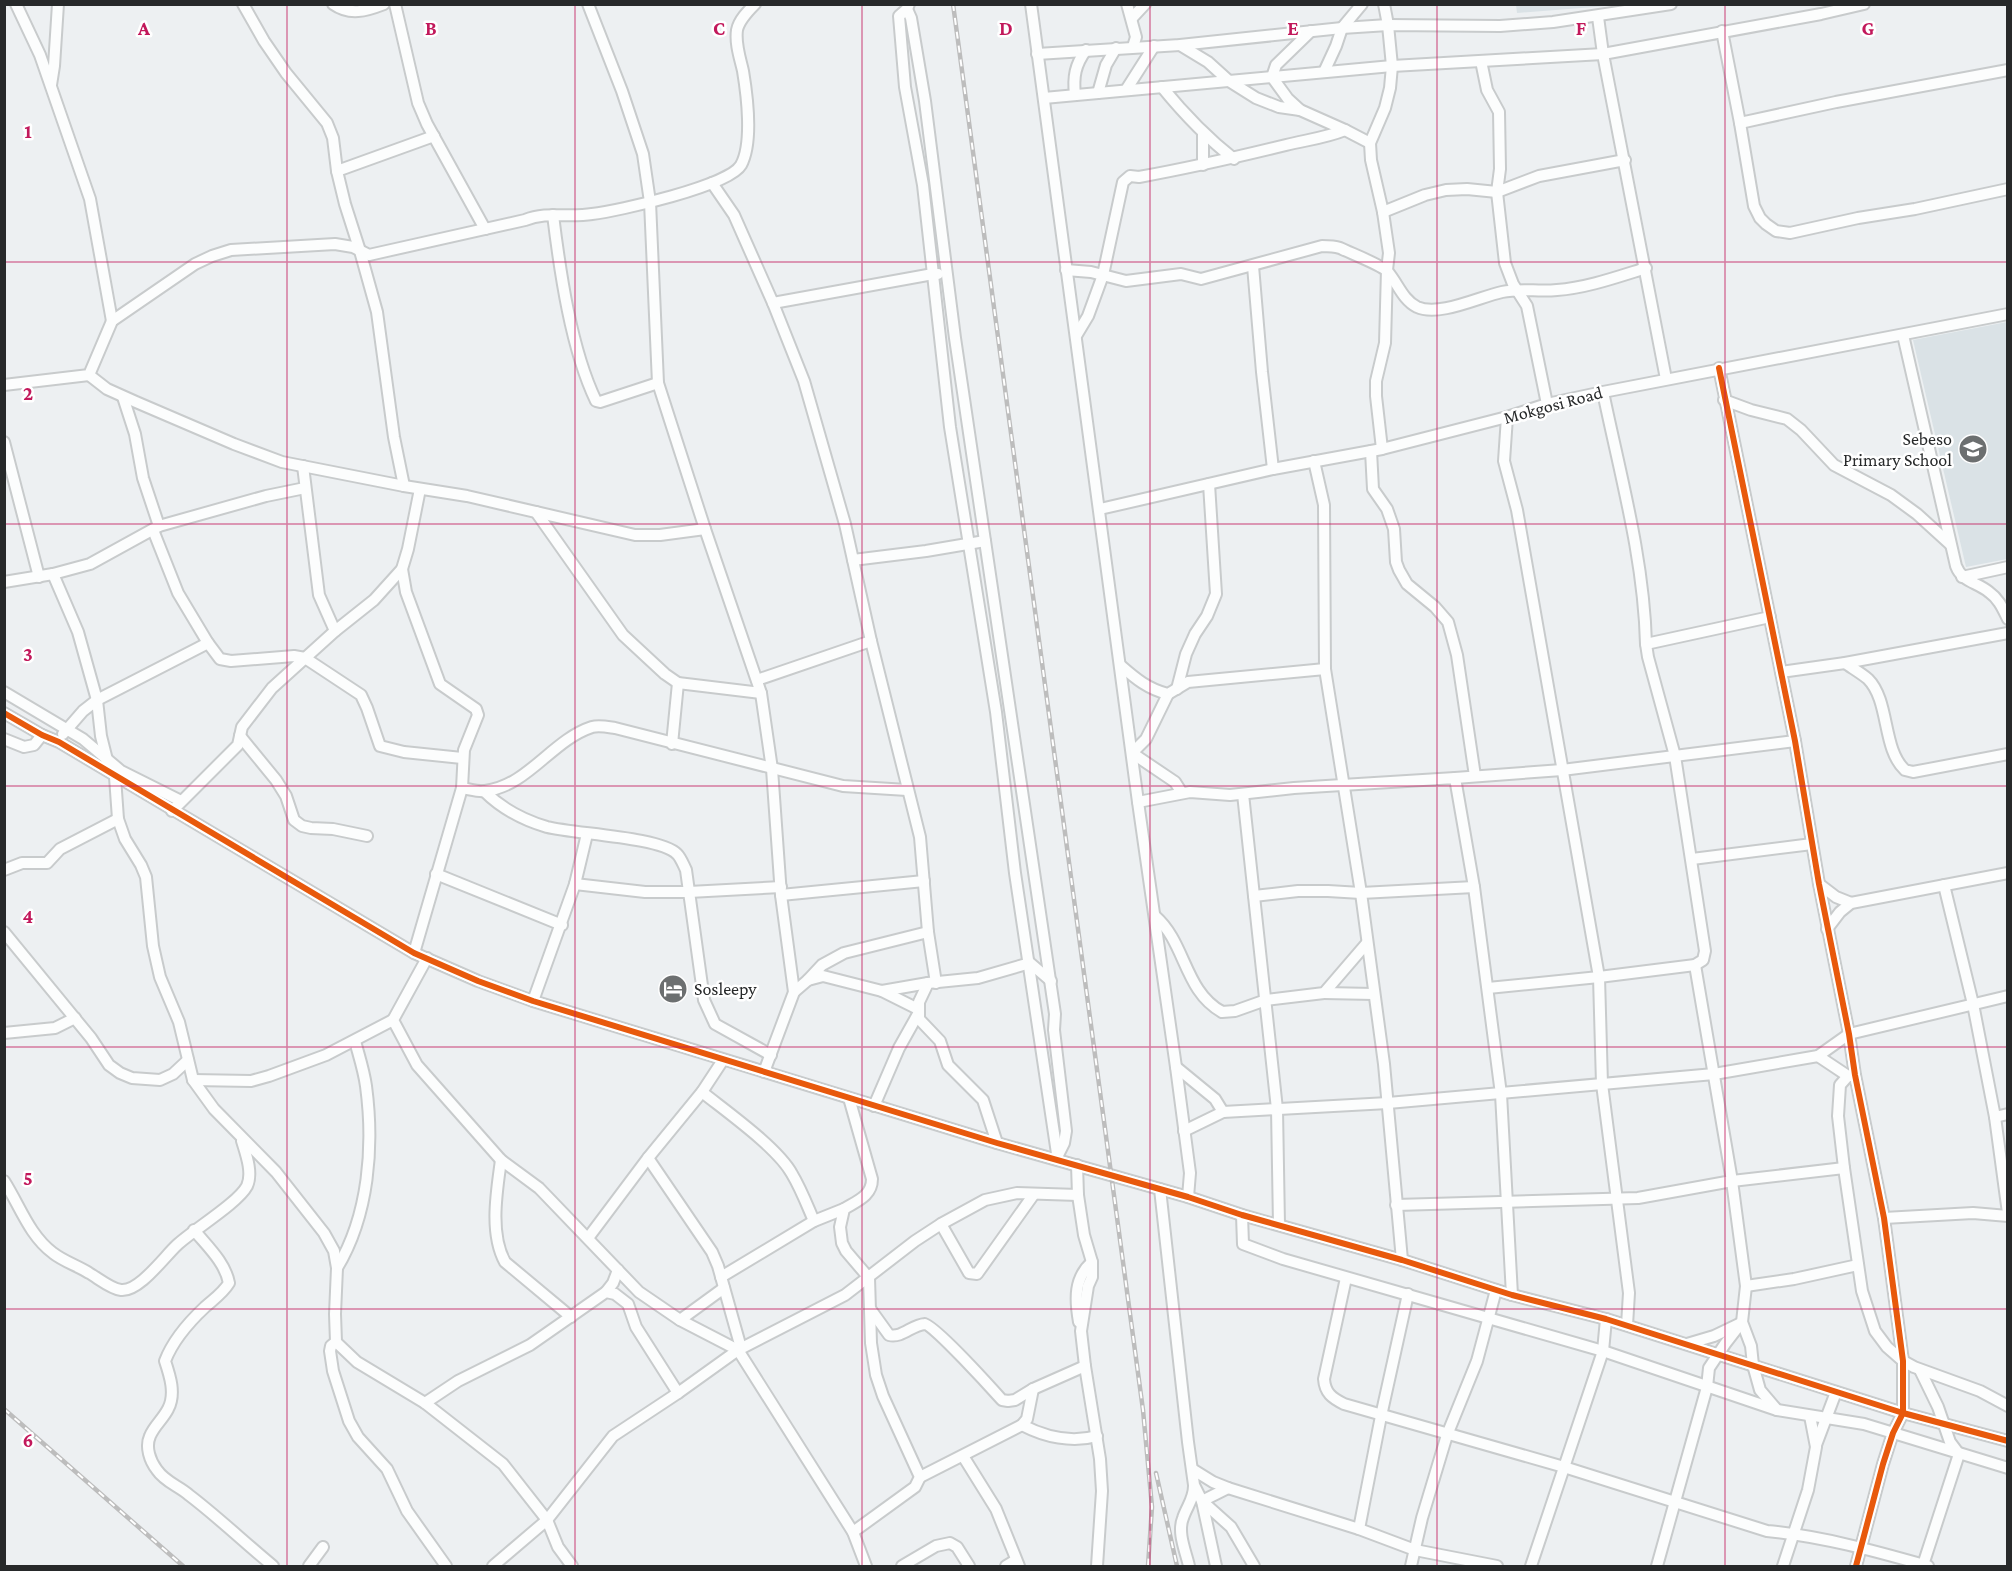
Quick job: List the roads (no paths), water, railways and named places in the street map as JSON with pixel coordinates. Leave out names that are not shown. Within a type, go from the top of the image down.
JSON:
[{"type":"street","points":[[16,4],[40,55],[90,199],[112,321]]},
{"type":"street","points":[[51,85],[58,4]]},
{"type":"street","points":[[333,4],[340,9],[358,12],[384,4]]},
{"type":"street","points":[[395,4],[418,103],[485,229]]},
{"type":"street","points":[[588,4],[640,143],[650,202],[658,383],[761,693],[772,769],[781,891],[794,992],[764,1072]]},
{"type":"street","points":[[89,375],[112,321],[195,264],[231,250],[344,244],[369,255],[525,220],[539,214],[591,215],[650,202],[726,177],[740,168],[745,155],[747,100],[736,40],[737,28],[755,4]]},
{"type":"street","points":[[1031,4],[1190,1173],[1188,1197]]},
{"type":"street","points":[[1127,4],[1136,37],[1133,47]]},
{"type":"street","points":[[1132,18],[1145,4]]},
{"type":"street","points":[[1324,72],[1342,28],[1362,4]]},
{"type":"street","points":[[1384,4],[1392,66],[1387,98],[1370,143],[1371,160],[1383,212],[1389,253],[1385,343],[1376,381],[1376,450],[1373,489],[1387,509],[1394,529],[1396,562],[1399,570],[1407,584],[1435,607],[1448,622],[1457,655],[1475,776]]},
{"type":"street","points":[[1037,54],[1180,45],[1388,25],[1500,26],[1598,17],[1671,4]]},
{"type":"street","points":[[1044,98],[1392,66],[1603,54],[1864,4]]},
{"type":"street","points":[[247,5],[264,41],[286,73],[327,123],[333,138],[337,171],[345,204],[377,312],[391,417],[404,486]]},
{"type":"street","points":[[908,7],[900,16],[905,87],[922,184],[951,427],[996,712],[1015,873],[1058,1158]]},
{"type":"street","points":[[908,7],[925,101],[947,276],[1051,981],[1055,1014],[1054,1030],[1066,1131],[1058,1158]]},
{"type":"street","points":[[1598,17],[1603,54],[1666,379]]},
{"type":"street","points":[[1272,76],[1276,65],[1311,31]]},
{"type":"street","points":[[1722,31],[1754,206],[1760,218],[1776,231],[1790,233],[2005,191]]},
{"type":"street","points":[[1180,45],[1208,62],[1229,81],[1265,103],[1300,110],[1370,143]]},
{"type":"street","points":[[1126,90],[1154,46]]},
{"type":"street","points":[[1098,93],[1106,65],[1116,48]]},
{"type":"street","points":[[1075,95],[1076,68],[1086,50]]},
{"type":"street","points":[[1481,61],[1487,90],[1499,112],[1500,169],[1497,192],[1505,263],[1508,274],[1527,306],[1547,404]]},
{"type":"street","points":[[1740,123],[1846,100],[2007,70]]},
{"type":"street","points":[[1272,76],[1288,99],[1300,110]]},
{"type":"street","points":[[1162,87],[1203,133],[1234,159]]},
{"type":"street","points":[[1076,336],[1088,316],[1103,275],[1123,182],[1130,176],[1139,177],[1234,159],[1297,142],[1327,138],[1345,130]]},
{"type":"street","points":[[1203,133],[1203,165]]},
{"type":"street","points":[[337,171],[434,136]]},
{"type":"street","points":[[1383,212],[1425,195],[1446,190],[1467,189],[1497,192],[1539,176],[1625,160]]},
{"type":"street","points":[[712,183],[734,215],[804,381],[845,524],[871,641],[920,837],[932,983],[919,1002],[918,1012],[899,1048],[874,1106]]},
{"type":"street","points":[[553,215],[558,253],[578,353],[596,401],[600,402],[658,383]]},
{"type":"street","points":[[1066,270],[1126,281],[1181,274],[1201,279],[1322,246],[1338,248],[1387,270],[1407,300],[1427,310],[1502,292],[1557,290],[1646,268]]},
{"type":"street","points":[[1254,266],[1262,372],[1273,470]]},
{"type":"street","points":[[773,303],[933,274],[947,276]]},
{"type":"street","name":"Mokgosi Road","points":[[1100,509],[1314,461],[1376,450],[1507,417],[1547,404],[1719,368],[2007,314]]},
{"type":"street","points":[[1903,335],[1956,566],[1962,578],[1991,593],[2001,604],[2007,619]]},
{"type":"street","points":[[1719,368],[1795,741],[1827,929],[1849,1034],[1852,1076],[1884,1218],[1903,1361],[1903,1413],[1893,1433],[1856,1566]]},
{"type":"street","points":[[4,385],[89,375],[107,389],[123,397],[282,462],[467,496],[635,535],[660,536],[705,529]]},
{"type":"street","points":[[1488,988],[1695,965],[1703,960],[1705,951],[1675,756],[1647,657],[1642,589],[1635,542],[1603,392]]},
{"type":"street","points":[[123,397],[135,434],[156,528],[178,593],[220,659],[231,661],[294,656],[305,658],[361,695],[368,708],[380,746],[404,752],[462,758]]},
{"type":"street","points":[[1724,400],[1787,419],[1801,430],[1834,465],[1891,495],[1917,514],[1950,544]]},
{"type":"street","points":[[1507,417],[1504,453],[1506,473],[1517,510],[1599,977],[1602,1084],[1629,1293],[1627,1325]]},
{"type":"street","points":[[4,442],[39,577]]},
{"type":"street","points":[[1314,461],[1324,505],[1325,669],[1361,893],[1388,1103],[1402,1260]]},
{"type":"street","points":[[303,466],[319,595],[335,631]]},
{"type":"street","points":[[1132,753],[1146,738],[1173,691],[1186,654],[1216,594],[1209,484]]},
{"type":"street","points":[[4,582],[39,577],[90,564],[156,528],[266,496],[305,488]]},
{"type":"street","points":[[414,952],[462,788],[462,758],[478,712],[440,684],[406,592],[402,569],[420,489]]},
{"type":"street","points":[[536,512],[623,635],[665,674],[678,683],[761,693]]},
{"type":"street","points":[[853,560],[985,541]]},
{"type":"street","points":[[1962,578],[2007,567]]},
{"type":"street","points":[[172,811],[238,745],[242,727],[272,688],[335,631],[374,600],[402,569]]},
{"type":"street","points":[[53,574],[78,632],[97,700],[101,736],[107,760],[115,777],[118,819],[125,839],[146,877],[150,924],[158,967],[179,1022],[193,1080],[214,1109],[276,1172],[324,1233],[334,1251],[337,1268],[336,1342],[357,1362],[424,1403],[503,1464],[547,1520],[558,1547],[572,1566]]},
{"type":"street","points":[[1646,644],[1770,617]]},
{"type":"street","points":[[1781,672],[1845,663],[2007,633]]},
{"type":"street","points":[[757,680],[871,641]]},
{"type":"street","points":[[58,742],[65,729],[97,700],[208,643]]},
{"type":"street","points":[[1845,663],[1869,680],[1875,690],[1896,757],[1905,770],[1914,772],[2007,754]]},
{"type":"street","points":[[1120,665],[1140,682],[1154,690],[1173,691],[1188,682],[1325,669]]},
{"type":"street","points":[[672,744],[678,683]]},
{"type":"street","points":[[4,692],[83,740],[121,771],[181,801]]},
{"type":"street","points":[[4,714],[58,742],[414,952],[478,981],[533,1001],[997,1143],[1058,1158],[1512,1295],[1627,1325],[1903,1413],[2007,1441]]},
{"type":"street","points":[[462,788],[484,791],[508,783],[531,770],[569,738],[591,727],[615,728],[843,786],[907,790]]},
{"type":"street","points":[[4,738],[24,747],[34,745],[42,735]]},
{"type":"street","points":[[240,736],[276,780],[286,796],[294,820],[302,826],[367,836]]},
{"type":"street","points":[[1138,802],[1195,792],[1230,795],[1562,770],[1795,741]]},
{"type":"street","points":[[1132,753],[1175,782],[1182,793]]},
{"type":"street","points":[[1455,778],[1474,887],[1501,1094],[1512,1295]]},
{"type":"street","points":[[484,791],[506,810],[546,826],[645,841],[676,853],[686,870],[704,1000],[710,1017],[715,1024],[771,1054]]},
{"type":"street","points":[[1243,794],[1277,1109],[1280,1225]]},
{"type":"street","points":[[4,870],[22,863],[47,863],[60,849],[118,819]]},
{"type":"street","points":[[533,1001],[562,925],[587,834]]},
{"type":"street","points":[[1692,859],[1812,844]]},
{"type":"street","points":[[1827,929],[1840,912],[1851,903],[2007,873]]},
{"type":"street","points":[[436,874],[562,925]]},
{"type":"street","points":[[575,884],[645,892],[689,892],[781,891],[924,881]]},
{"type":"street","points":[[1819,885],[1836,897],[1851,903]]},
{"type":"street","points":[[1884,1218],[1973,1213],[2007,1214],[1995,1117],[1973,1004],[1944,885]]},
{"type":"street","points":[[1254,897],[1298,891],[1361,893],[1474,887]]},
{"type":"street","points":[[1155,916],[1166,926],[1174,939],[1194,985],[1215,1008],[1222,1012],[1235,1011],[1266,1000],[1324,993],[1374,994]]},
{"type":"street","points":[[4,932],[75,1018],[109,1065],[120,1073],[132,1078],[160,1080],[173,1074],[188,1060]]},
{"type":"street","points":[[794,992],[822,965],[844,953],[928,932]]},
{"type":"street","points":[[1324,993],[1367,943]]},
{"type":"street","points":[[193,1080],[251,1081],[326,1055],[355,1041],[393,1020],[427,958]]},
{"type":"street","points":[[1030,963],[1051,981]]},
{"type":"street","points":[[882,991],[978,978],[1030,963]]},
{"type":"street","points":[[1695,965],[1732,1181],[1746,1286],[1742,1322],[1751,1346],[1753,1365],[1760,1389],[1777,1410]]},
{"type":"street","points":[[808,980],[823,976],[882,991],[918,1012],[924,1026],[940,1041],[948,1065],[983,1100],[997,1143]]},
{"type":"street","points":[[1184,1131],[1223,1112],[1388,1103],[1714,1074],[1818,1056],[1849,1034],[2007,996]]},
{"type":"street","points":[[4,1033],[56,1028],[75,1018]]},
{"type":"street","points":[[393,1020],[417,1065],[501,1160],[539,1188],[639,1292],[680,1320],[739,1349]]},
{"type":"street","points":[[337,1268],[344,1257],[361,1214],[366,1180],[370,1123],[366,1083],[355,1041]]},
{"type":"street","points":[[1818,1056],[1852,1076]]},
{"type":"street","points":[[588,1238],[648,1158],[702,1092],[723,1060]]},
{"type":"street","points":[[1176,1067],[1215,1099],[1223,1112]]},
{"type":"street","points":[[1852,1076],[1840,1085],[1838,1116],[1862,1291],[1875,1331],[1887,1347],[1903,1361],[1920,1370],[1980,1391],[2007,1406]]},
{"type":"street","points":[[702,1092],[784,1163],[792,1173],[814,1221]]},
{"type":"street","points":[[680,1320],[722,1282],[814,1221],[844,1209],[869,1194],[872,1179],[849,1098]]},
{"type":"street","points":[[1995,1117],[2007,1114]]},
{"type":"street","points":[[4,1181],[18,1202],[27,1225],[53,1254],[77,1265],[119,1290],[130,1290],[154,1270],[194,1230],[240,1195],[248,1184],[248,1162],[242,1138]]},
{"type":"street","points":[[648,1158],[711,1252],[722,1282],[739,1349],[853,1532],[866,1566]]},
{"type":"street","points":[[501,1160],[495,1200],[500,1251],[505,1262],[571,1317]]},
{"type":"street","points":[[1077,1165],[1078,1195],[1084,1235],[1092,1262],[1092,1277],[1088,1286],[1081,1331],[1097,1436],[1102,1491],[1097,1566]]},
{"type":"street","points":[[1396,1205],[1638,1198],[1732,1181],[1844,1168]]},
{"type":"street","points":[[1160,1189],[1194,1485],[1194,1495],[1183,1516],[1181,1530],[1189,1566]]},
{"type":"street","points":[[493,1566],[547,1520],[613,1436],[739,1349],[845,1295],[915,1241],[985,1200],[1017,1193],[1078,1195]]},
{"type":"street","points":[[941,1224],[969,1273],[977,1274],[1034,1194]]},
{"type":"street","points":[[844,1209],[840,1227],[842,1243],[869,1278],[872,1354],[876,1375],[883,1396],[920,1477]]},
{"type":"street","points":[[1242,1215],[1243,1244],[1283,1259],[1603,1351],[1777,1410],[1864,1424],[2007,1468]]},
{"type":"street","points":[[194,1230],[220,1262],[229,1283],[224,1291],[186,1327],[169,1349],[165,1361],[171,1378],[172,1396],[168,1409],[150,1436],[148,1446],[150,1457],[157,1471],[167,1481],[188,1493],[273,1566]]},
{"type":"street","points":[[1746,1286],[1794,1280],[1858,1265]]},
{"type":"street","points":[[424,1403],[458,1382],[530,1345],[571,1317],[606,1292],[613,1283],[618,1269]]},
{"type":"street","points":[[1346,1278],[1324,1378],[1324,1387],[1331,1397],[1344,1404],[1381,1416],[1564,1467],[1767,1531],[1794,1534],[1862,1548],[1926,1566],[1959,1454]]},
{"type":"street","points":[[1411,1566],[1422,1518],[1447,1435],[1477,1361],[1496,1290]]},
{"type":"street","points":[[606,1292],[615,1294],[628,1304],[636,1327],[678,1393]]},
{"type":"street","points":[[628,1304],[639,1292]]},
{"type":"street","points":[[1359,1528],[1408,1294]]},
{"type":"street","points":[[871,1310],[889,1335],[898,1335],[923,1324],[930,1325],[1002,1400],[1015,1400],[1033,1389],[1085,1366]]},
{"type":"street","points":[[1531,1566],[1603,1351],[1606,1319]]},
{"type":"street","points":[[1687,1344],[1714,1336],[1742,1322]]},
{"type":"street","points":[[1657,1566],[1707,1387],[1709,1368],[1742,1322]]},
{"type":"street","points":[[336,1342],[330,1351],[333,1371],[349,1421],[358,1437],[387,1469],[407,1511],[446,1566]]},
{"type":"street","points":[[1920,1370],[1950,1442],[1959,1454]]},
{"type":"street","points":[[853,1532],[915,1487],[920,1477],[1022,1425],[1027,1419],[1033,1389]]},
{"type":"street","points":[[1783,1566],[1808,1490],[1816,1447],[1836,1392]]},
{"type":"street","points":[[1810,1416],[1816,1447]]},
{"type":"street","points":[[1022,1425],[1031,1430],[1069,1440],[1097,1436]]},
{"type":"street","points":[[963,1456],[996,1509],[1017,1563],[1005,1566]]},
{"type":"street","points":[[1192,1469],[1212,1482],[1228,1488],[1359,1528],[1415,1550],[1497,1566]]},
{"type":"street","points":[[1194,1485],[1202,1501],[1216,1566]]},
{"type":"street","points":[[1202,1501],[1228,1488]]},
{"type":"street","points":[[1202,1501],[1231,1527],[1254,1566]]},
{"type":"street","points":[[902,1566],[936,1546],[950,1543],[957,1547],[969,1566]]},
{"type":"street","points":[[309,1566],[323,1546]]},
{"type":"railway","points":[[953,4],[1143,1410],[1152,1507],[1148,1566]]},
{"type":"railway","points":[[4,1409],[183,1566]]},
{"type":"railway","points":[[1156,1473],[1177,1566]]},
{"type":"place","name":"Sebeso Primary School","points":[[1973,449]]},
{"type":"place","name":"Sosleepy","points":[[673,989]]}]
